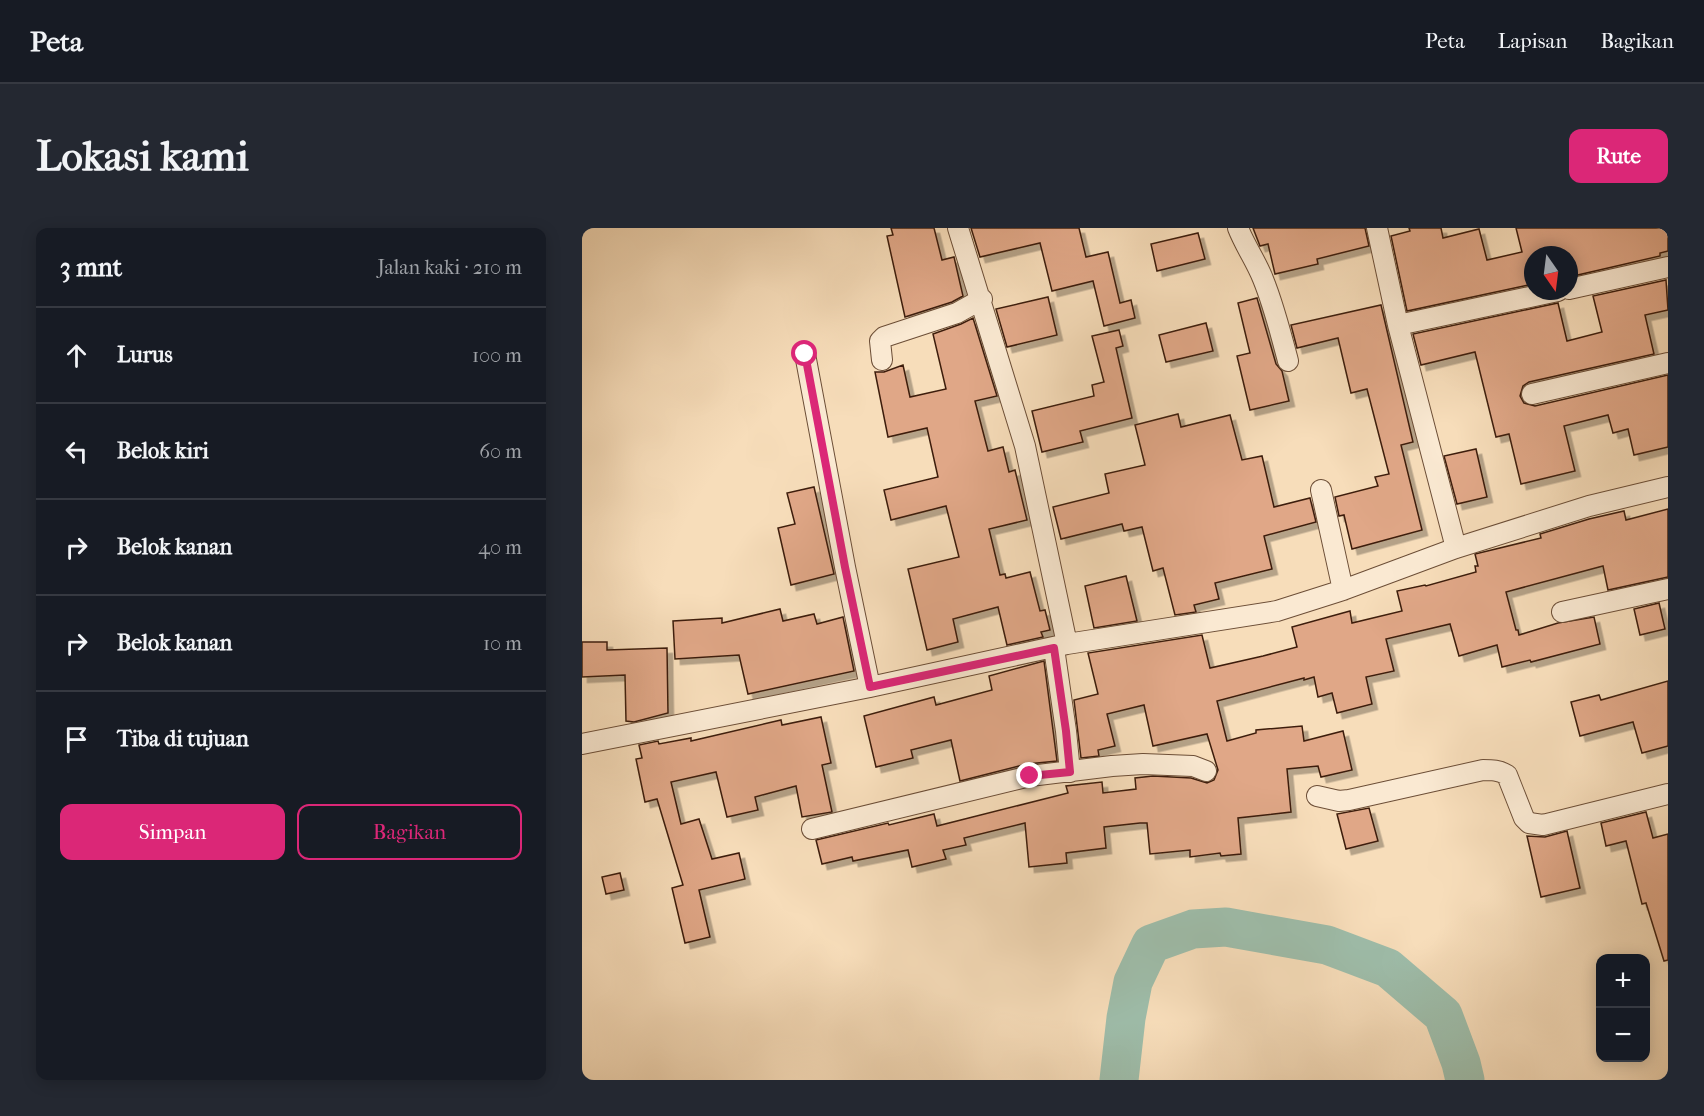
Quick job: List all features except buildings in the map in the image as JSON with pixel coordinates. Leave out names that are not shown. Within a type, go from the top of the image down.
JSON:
[{"type":"street","points":[[958,228],[982,299],[1025,446],[1060,646],[1070,772]]},
{"type":"street","points":[[1238,228],[1264,280],[1288,361]]},
{"type":"street","points":[[1377,228],[1398,325],[1456,548]]},
{"type":"street","points":[[1578,287],[1668,267]]},
{"type":"street","points":[[1398,325],[1524,298]]},
{"type":"street","points":[[882,360],[880,341],[884,337],[957,313],[982,299]]},
{"type":"street","points":[[805,354],[870,687]]},
{"type":"street","points":[[1532,394],[1668,363]]},
{"type":"street","points":[[582,744],[870,687],[1060,646],[1267,612],[1343,590],[1456,548],[1589,506],[1668,487]]},
{"type":"street","points":[[1322,490],[1343,590]]},
{"type":"street","points":[[1562,612],[1668,589]]},
{"type":"street","points":[[812,829],[1030,776],[1143,764],[1193,766],[1206,771]]},
{"type":"street","points":[[1317,796],[1339,801],[1349,800],[1483,770],[1502,771],[1507,775],[1524,818],[1529,823],[1543,825],[1668,794]]},
{"type":"waterway","points":[[1119,1080],[1126,1018],[1133,982],[1151,944],[1193,929],[1226,927],[1327,945],[1388,968],[1443,1015],[1465,1080]]},
{"type":"route","points":[[805,354],[870,687],[1054,648],[1070,772],[1030,776]]}]
